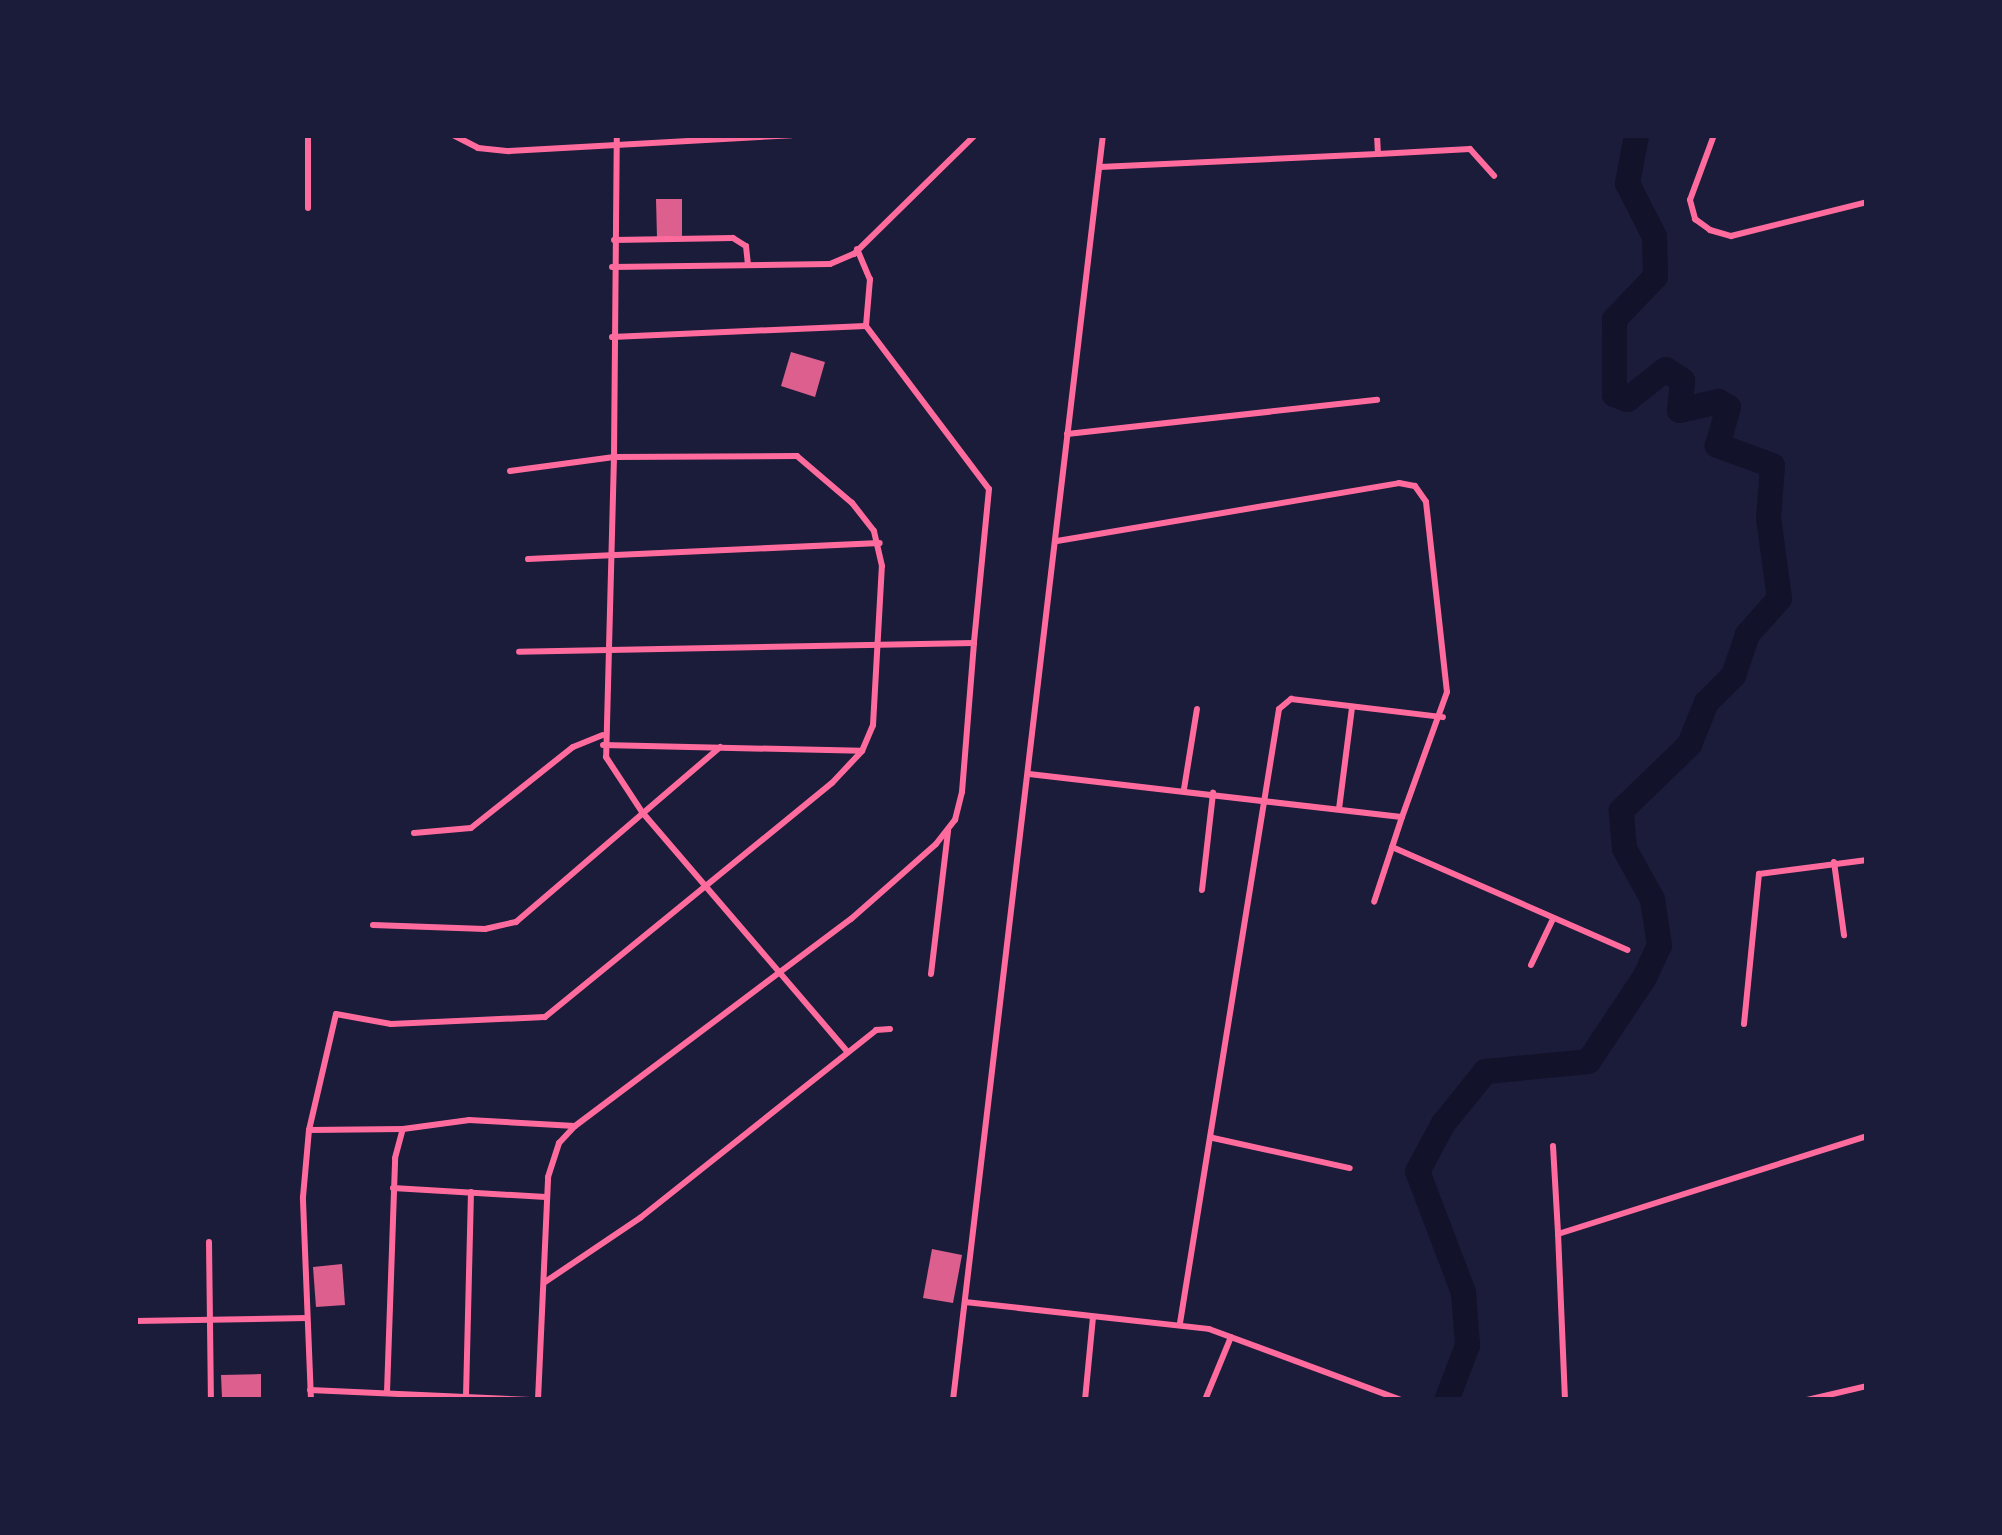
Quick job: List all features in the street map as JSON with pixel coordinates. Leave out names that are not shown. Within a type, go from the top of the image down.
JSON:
[{"type":"street","points":[[308,135],[308,208]]},
{"type":"street","points":[[453,135],[489,150],[617,147],[792,135]]},
{"type":"street","points":[[617,135],[612,267],[614,457],[603,745],[642,812],[780,968],[848,1052]]},
{"type":"street","points":[[612,267],[830,264],[857,249],[976,135]]},
{"type":"street","points":[[953,1400],[1103,135]]},
{"type":"street","points":[[1377,135],[1378,154]]},
{"type":"street","points":[[1714,135],[1690,200],[1695,219],[1710,230],[1731,236],[1867,202]]},
{"type":"street","points":[[1100,167],[1470,150],[1494,176]]},
{"type":"street","points":[[614,240],[733,238],[746,246],[748,265]]},
{"type":"street","points":[[857,249],[870,279],[866,326],[989,490],[962,792],[948,830],[931,974]]},
{"type":"street","points":[[612,337],[866,326]]},
{"type":"street","points":[[1067,434],[1376,400]]},
{"type":"street","points":[[311,1400],[306,1318],[309,1130],[336,1014],[391,1024],[545,1017],[708,886],[862,751],[874,717],[880,645],[880,544],[852,503],[797,456],[614,457],[510,471]]},
{"type":"street","points":[[1056,541],[1399,483],[1415,486],[1426,502],[1446,656],[1443,717],[1402,817],[1374,902]]},
{"type":"street","points":[[528,559],[880,544]]},
{"type":"street","points":[[518,652],[974,643]]},
{"type":"street","points":[[1180,1323],[1282,703],[1443,717]]},
{"type":"street","points":[[1340,809],[1352,707]]},
{"type":"street","points":[[1184,789],[1197,708]]},
{"type":"street","points":[[414,833],[471,828],[573,747],[603,734]]},
{"type":"street","points":[[603,745],[862,751]]},
{"type":"street","points":[[373,925],[507,926],[720,747]]},
{"type":"street","points":[[1028,774],[1402,817]]},
{"type":"street","points":[[1202,890],[1213,793]]},
{"type":"street","points":[[310,1390],[534,1400],[545,1282],[546,1197],[553,1156],[575,1126],[850,919],[948,830]]},
{"type":"street","points":[[1392,848],[1552,921],[1628,950]]},
{"type":"street","points":[[1744,1024],[1756,878],[1765,870],[1867,860]]},
{"type":"street","points":[[1834,862],[1844,935]]},
{"type":"street","points":[[1531,965],[1552,921]]},
{"type":"street","points":[[545,1282],[640,1218],[876,1030],[890,1029]]},
{"type":"street","points":[[309,1130],[404,1128],[469,1120],[575,1126]]},
{"type":"street","points":[[386,1392],[393,1188],[404,1128]]},
{"type":"street","points":[[1558,1234],[1867,1136]]},
{"type":"street","points":[[1213,1138],[1350,1168]]},
{"type":"street","points":[[1553,1146],[1565,1400]]},
{"type":"street","points":[[393,1188],[546,1197]]},
{"type":"street","points":[[466,1398],[471,1192]]},
{"type":"street","points":[[209,1242],[211,1400]]},
{"type":"street","points":[[965,1302],[1180,1323],[1232,1336],[1400,1400]]},
{"type":"street","points":[[1085,1400],[1093,1317]]},
{"type":"street","points":[[135,1321],[208,1324],[306,1318]]},
{"type":"street","points":[[1206,1400],[1232,1336]]},
{"type":"street","points":[[1808,1400],[1867,1386]]},
{"type":"building","points":[[656,199],[682,199],[682,238],[657,238]]},
{"type":"building","points":[[791,352],[825,362],[815,397],[781,386]]},
{"type":"building","points":[[932,1249],[962,1255],[953,1303],[923,1298]]},
{"type":"building","points":[[342,1264],[345,1305],[316,1307],[313,1267]]},
{"type":"building","points":[[261,1374],[261,1397],[222,1398],[221,1375]]},
{"type":"waterway","points":[[1446,1400],[1467,1345],[1463,1292],[1417,1171],[1443,1123],[1485,1071],[1588,1061],[1644,977],[1659,945],[1652,899],[1624,848],[1621,810],[1689,744],[1706,702],[1733,675],[1747,634],[1779,598],[1768,518],[1772,465],[1717,445],[1728,407],[1718,401],[1679,410],[1682,380],[1665,369],[1627,399],[1614,394],[1614,319],[1655,276],[1654,236],[1627,183],[1636,135]]}]
